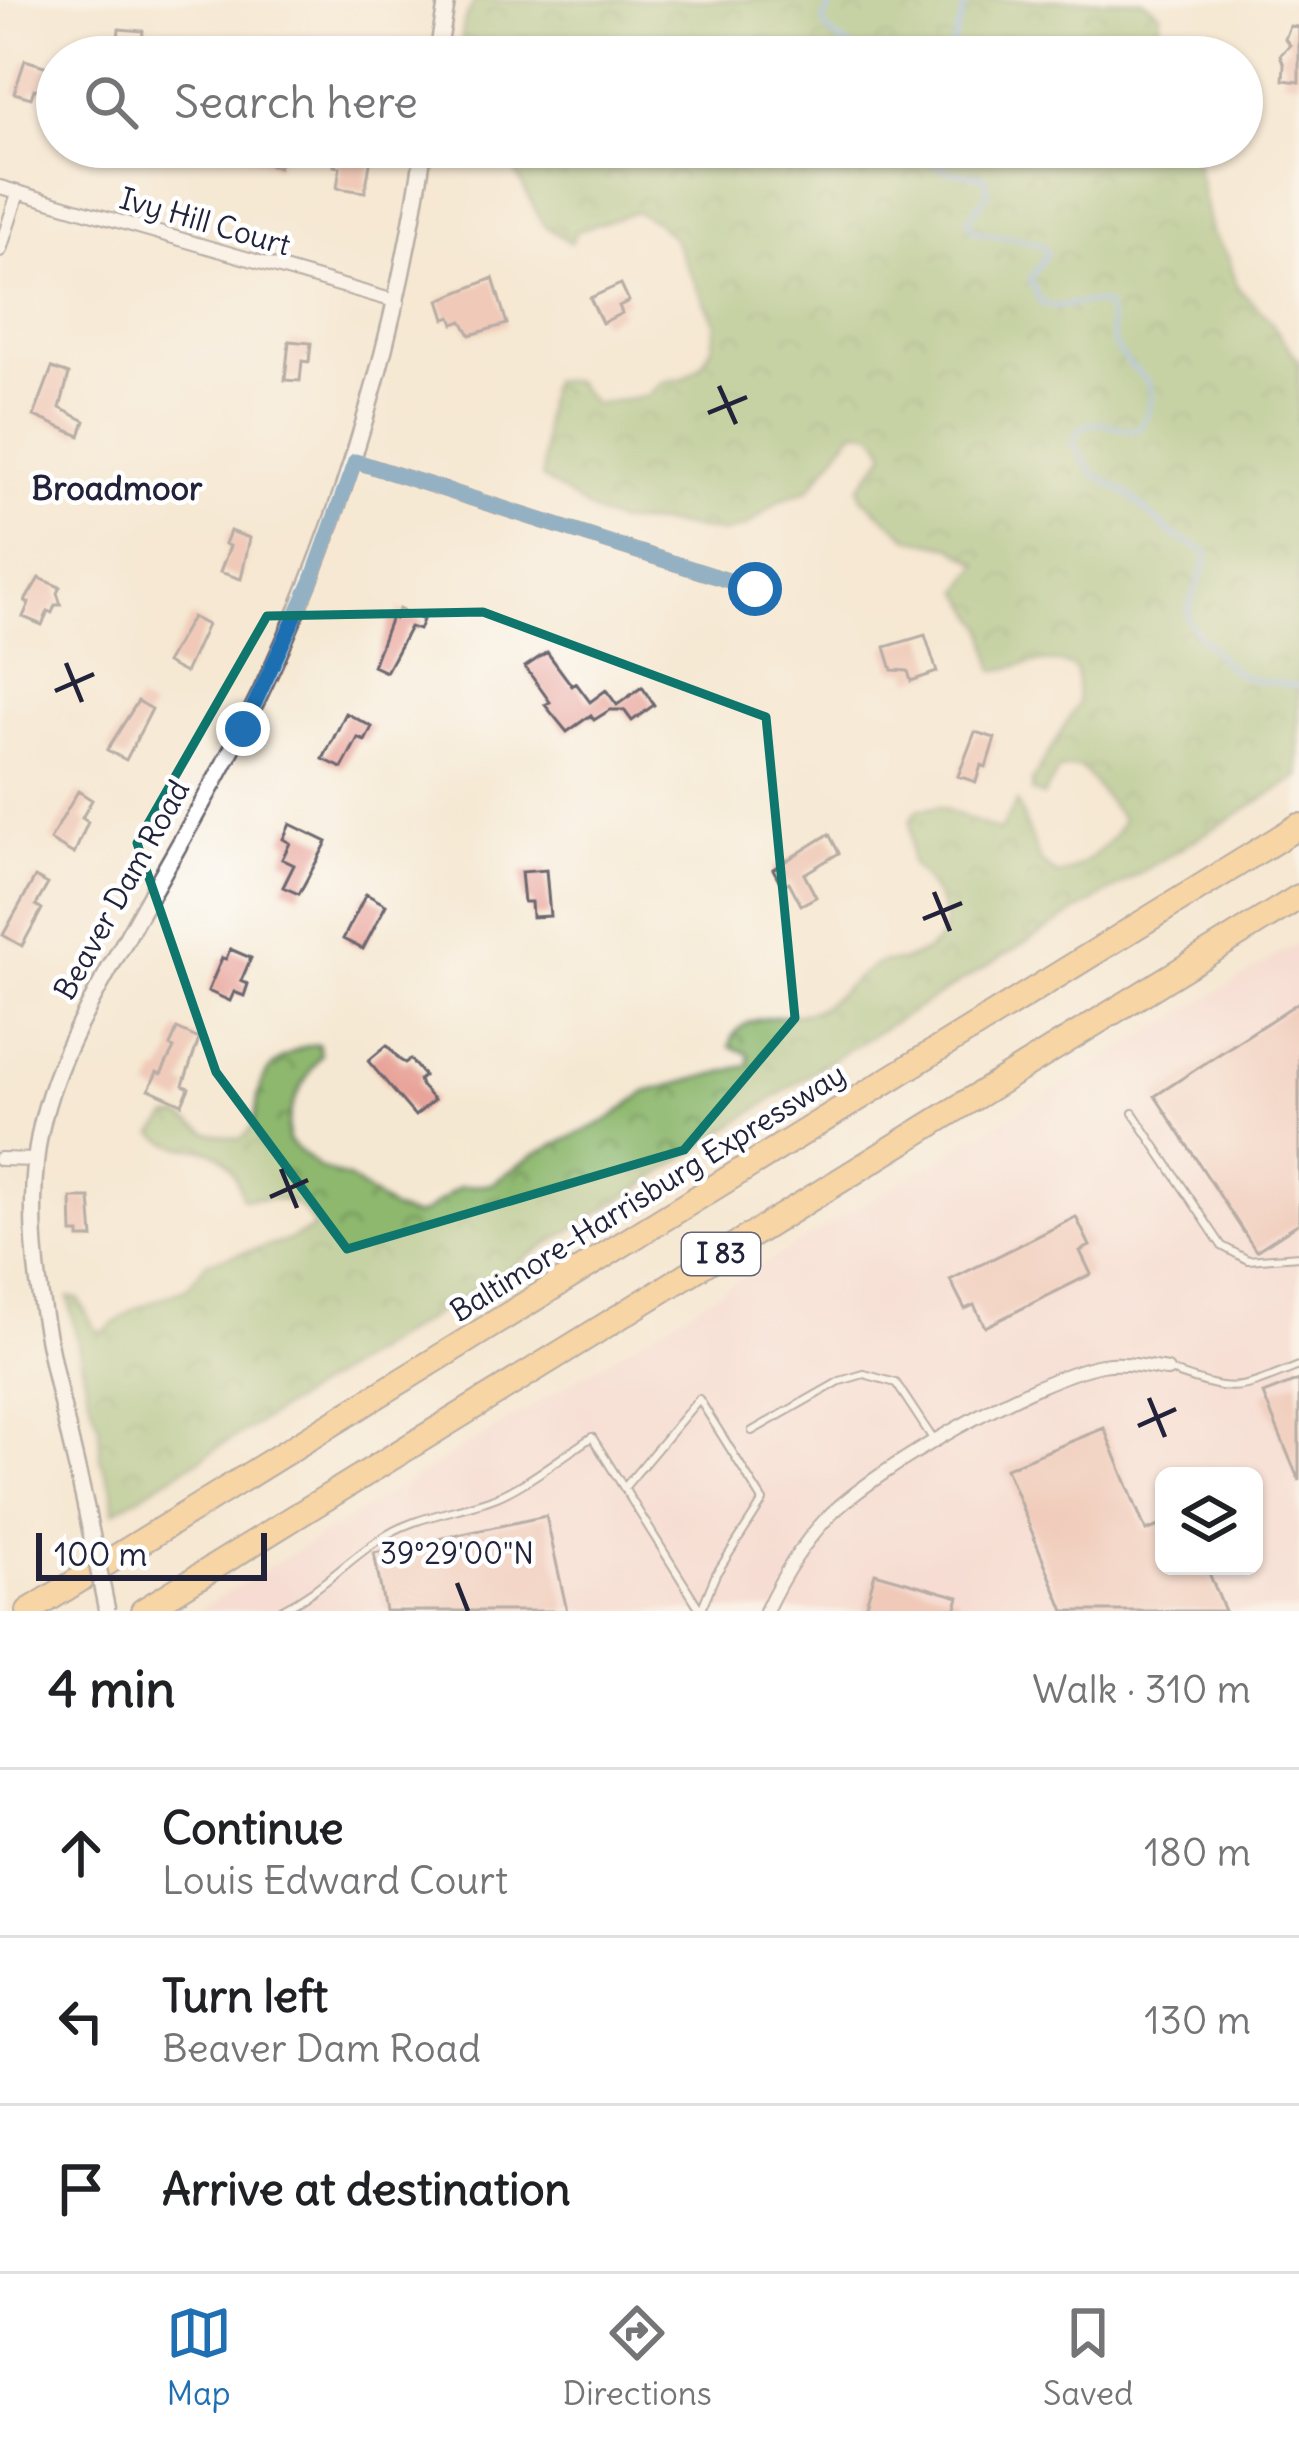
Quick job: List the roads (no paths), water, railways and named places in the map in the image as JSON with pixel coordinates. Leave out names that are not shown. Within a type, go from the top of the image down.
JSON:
[{"type":"highway","name":"Baltimore-Harrisburg Expressway","points":[[28,1611],[1299,826]]},
{"type":"highway","name":"I 83","points":[[143,1611],[1299,897]]},
{"type":"street","points":[[441,36],[447,0]]},
{"type":"street","name":"Beaver Dam Road","points":[[107,1611],[35,1261],[36,1160],[49,1096],[85,1012],[243,729],[311,582],[355,461],[398,302],[420,168]]},
{"type":"street","name":"Ivy Hill Court","points":[[0,187],[398,302]]},
{"type":"street","points":[[0,250],[18,193]]},
{"type":"street","points":[[355,461],[755,589]]},
{"type":"street","points":[[0,1159],[36,1160]]},
{"type":"street","points":[[766,1611],[791,1563],[828,1517],[869,1483],[934,1442],[1082,1371],[1128,1364],[1167,1370]]},
{"type":"lane","points":[[1133,1113],[1222,1246],[1247,1261],[1299,1256]]},
{"type":"lane","points":[[1167,1370],[1225,1390],[1242,1389],[1299,1366]]},
{"type":"lane","points":[[752,1431],[839,1381],[864,1374],[896,1383],[934,1442]]},
{"type":"lane","points":[[624,1488],[699,1399],[763,1502],[716,1574],[701,1611]]},
{"type":"lane","points":[[279,1611],[340,1574],[377,1541],[423,1517],[494,1499],[592,1437],[701,1611]]},
{"type":"waterway","points":[[801,0],[807,0]]},
{"type":"waterway","points":[[833,0],[823,22],[834,36]]},
{"type":"waterway","points":[[956,36],[967,0]]},
{"type":"waterway","points":[[942,168],[985,177],[988,193],[968,219],[972,229],[1044,247],[1047,254],[1030,279],[1040,302],[1106,306],[1114,344],[1150,387],[1149,409],[1133,431],[1090,424],[1073,444],[1094,474],[1129,495],[1170,533],[1207,552],[1188,615],[1193,628],[1220,659],[1249,678],[1299,686]]},
{"type":"district","name":"Broadmoor","points":[[117,488]]}]
